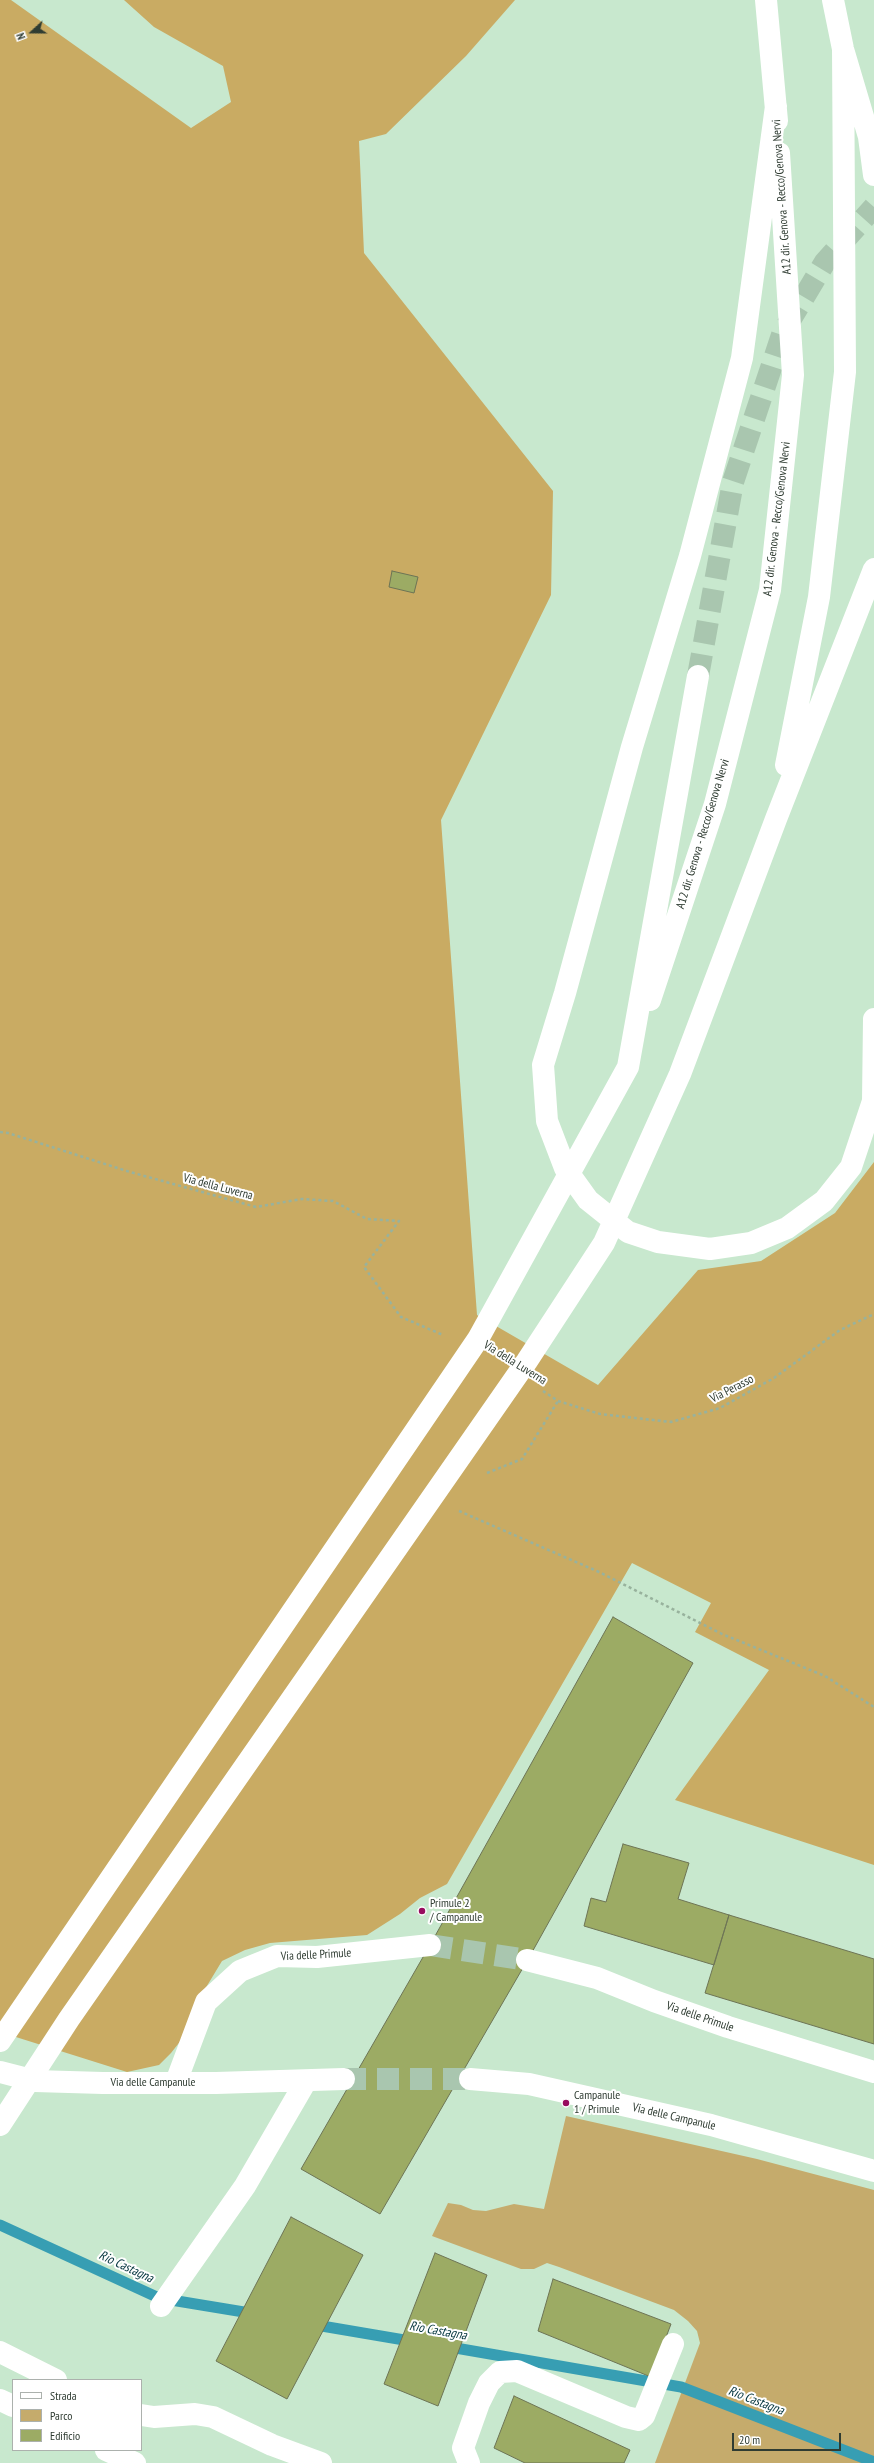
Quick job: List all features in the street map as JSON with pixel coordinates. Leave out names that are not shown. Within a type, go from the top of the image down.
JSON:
[{"type":"main road","name":"A12 dir. Genova - Recco/Genova Nervi","points":[[628,1067],[715,804],[770,590],[793,375],[776,106],[766,0]]},
{"type":"main road","points":[[833,0],[843,49],[870,137],[874,175]]},
{"type":"main road","points":[[776,819],[819,597],[845,372],[843,49]]},
{"type":"main road","points":[[776,106],[742,358],[690,556],[632,747],[565,993],[543,1065],[547,1120],[565,1168],[588,1200],[628,1232],[658,1242],[710,1249],[751,1243],[786,1228],[824,1201],[851,1167],[873,1101],[874,1019]]},
{"type":"main road","points":[[0,2125],[69,2019],[527,1361],[604,1243],[680,1074],[776,819],[874,569]]},
{"type":"main road","points":[[0,2041],[478,1339],[628,1067],[698,676]]},
{"type":"main road","name":"Via delle Primule","points":[[176,2082],[206,2002],[240,1971],[277,1956],[317,1957],[430,1945]]},
{"type":"main road","name":"Via delle Primule","points":[[527,1960],[597,1978],[654,2001],[728,2027],[874,2072]]},
{"type":"main road","name":"Via delle Campanule","points":[[0,2072],[35,2081],[176,2082],[306,2081],[344,2079]]},
{"type":"main road","name":"Via delle Campanule","points":[[470,2080],[529,2084],[711,2125],[874,2171]]},
{"type":"main road","points":[[161,2306],[245,2186],[306,2081]]},
{"type":"main road","points":[[469,2463],[463,2448],[479,2403],[489,2383],[500,2372],[516,2371],[639,2420],[644,2416],[673,2344]]},
{"type":"main road","points":[[0,2352],[54,2379]]},
{"type":"main road","points":[[0,2400],[12,2406]]},
{"type":"main road","points":[[142,2415],[154,2417],[195,2414],[213,2417],[272,2445],[321,2463]]},
{"type":"main road","points":[[108,2451],[135,2463]]},
{"type":"path","name":"Via della Luverna","points":[[0,1132],[8,1132],[130,1172],[256,1207],[302,1199],[333,1201],[367,1219],[399,1221],[364,1267],[401,1317],[445,1335]]},
{"type":"path","name":"Via Perasso","points":[[558,1401],[600,1414],[671,1422],[720,1408],[774,1378],[840,1330],[874,1314]]},
{"type":"path","name":"Via della Luverna","points":[[542,1390],[558,1401]]},
{"type":"path","points":[[482,1475],[522,1459],[558,1401]]},
{"type":"path","points":[[452,1508],[599,1572],[722,1634],[825,1676],[874,1707]]},
{"type":"green space","points":[[566,2116],[757,2159],[874,2190],[874,2463],[655,2463],[700,2343],[697,2331],[688,2321],[674,2310],[547,2263],[534,2269],[521,2269],[432,2236],[448,2203],[461,2205],[473,2210],[486,2211],[514,2204],[544,2209]]},
{"type":"shaded area","points":[[0,0],[11,0],[191,128],[231,102],[223,66],[154,27],[124,0],[515,0],[466,56],[386,134],[359,141],[364,253],[553,491],[551,595],[441,820],[477,1315],[598,1385],[698,1270],[761,1261],[835,1213],[874,1162],[874,1865],[675,1800],[769,1670],[695,1632],[711,1603],[632,1563],[447,1884],[420,1898],[400,1914],[367,1935],[270,1943],[245,1950],[222,1961],[196,2004],[182,2039],[171,2053],[159,2065],[127,2072],[0,2032]]},
{"type":"building","points":[[392,571],[418,577],[414,593],[389,587]]},
{"type":"building","points":[[613,1617],[693,1663],[531,1954],[380,2214],[301,2169],[430,1945]]},
{"type":"building","points":[[623,1844],[689,1863],[678,1899],[729,1915],[714,1965],[584,1926],[591,1898],[606,1902]]},
{"type":"building","points":[[729,1915],[874,1959],[874,2044],[705,1993]]},
{"type":"building","points":[[291,2217],[363,2255],[287,2399],[216,2361]]},
{"type":"building","points":[[435,2253],[487,2275],[438,2406],[384,2384]]},
{"type":"building","points":[[553,2279],[671,2324],[651,2377],[538,2331]]},
{"type":"building","points":[[514,2396],[630,2450],[624,2463],[525,2463],[494,2448]]},
{"type":"waterway","name":"Rio Castagna","points":[[0,2225],[159,2298],[256,2314]]},
{"type":"waterway","name":"Rio Castagna","points":[[310,2324],[416,2342]]},
{"type":"waterway","name":"Rio Castagna","points":[[444,2346],[681,2387],[874,2462]]},
{"type":"tunnel","points":[[698,676],[733,482],[783,332],[825,262],[874,207]]},
{"type":"tunnel","points":[[430,1945],[527,1960]]},
{"type":"tunnel","points":[[344,2079],[470,2079]]},
{"type":"place","name":"Primule 2 / Campanule","points":[[422,1911]]},
{"type":"place","name":"Campanule 1 / Primule","points":[[566,2103]]}]
